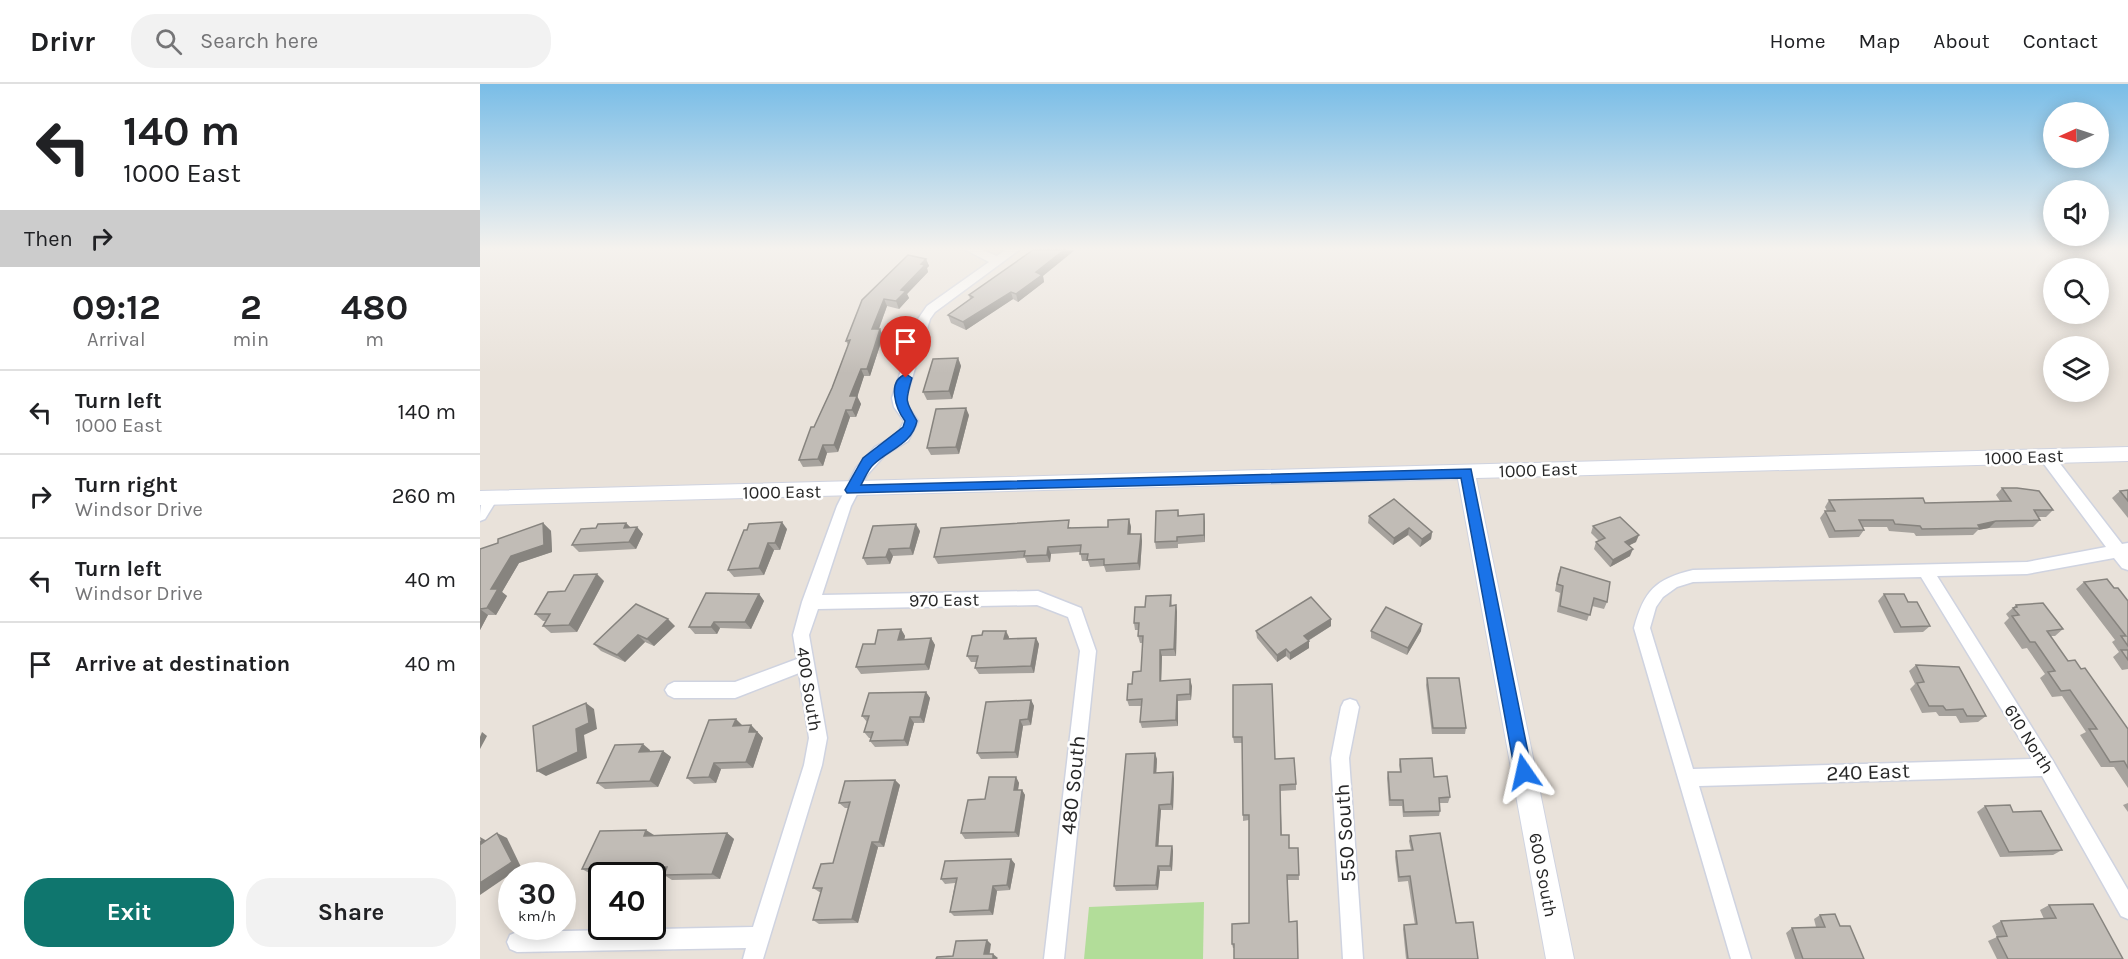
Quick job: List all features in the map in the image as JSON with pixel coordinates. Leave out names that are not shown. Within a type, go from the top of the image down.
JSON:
[{"type":"street","name":"400 South","points":[[753,959],[813,765],[818,738],[803,664],[801,635],[810,602],[852,490],[868,462],[903,437],[909,428],[911,421],[901,407],[900,398],[924,319],[931,309],[956,291]]},
{"type":"street","name":"1000 East","points":[[485,498],[852,490],[2128,454]]},
{"type":"street","points":[[2046,456],[2123,550],[2128,564]]},
{"type":"street","name":"600 South","points":[[1466,472],[1560,959]]},
{"type":"street","points":[[480,515],[485,498]]},
{"type":"street","points":[[1741,959],[1642,628],[1648,604],[1659,589],[1674,580],[1693,576],[2026,568],[2123,550]]},
{"type":"street","name":"610 North","points":[[1926,572],[2047,767],[2128,909]]},
{"type":"street","name":"970 East","points":[[810,602],[1038,598],[1075,614]]},
{"type":"street","name":"480 South","points":[[1054,959],[1088,651],[1075,614]]},
{"type":"street","points":[[674,690],[735,690],[803,664]]},
{"type":"street","name":"550 South","points":[[1350,707],[1340,758],[1353,959]]},
{"type":"street","name":"240 East","points":[[1688,778],[2047,767]]},
{"type":"street","points":[[517,942],[759,937]]},
{"type":"green space","points":[[1204,902],[1203,959],[1084,959],[1089,907]]},
{"type":"building","points":[[871,291],[906,291],[896,301],[884,299],[872,329],[880,329],[867,369],[861,369],[850,396],[857,396],[852,410],[846,410],[834,445],[823,445],[818,459],[799,460],[811,427],[814,427],[832,388],[850,340],[846,341],[862,300]]},
{"type":"building","points":[[975,291],[1020,291],[1016,294],[1011,292],[963,322],[948,315],[973,297],[969,295]]},
{"type":"building","points":[[958,358],[949,391],[923,392],[933,359]]},
{"type":"building","points":[[966,408],[956,447],[927,448],[936,409]]},
{"type":"building","points":[[2002,488],[2039,491],[2053,510],[2034,510],[2040,520],[1996,521],[1978,525],[1980,528],[1922,529],[1920,526],[1895,524],[1893,520],[1859,520],[1864,530],[1835,531],[1825,511],[1835,511],[1829,500],[1923,498],[1925,503],[2011,501]]},
{"type":"building","points":[[2128,490],[2128,501],[2120,491]]},
{"type":"building","points":[[1394,499],[1432,532],[1422,539],[1409,528],[1394,538],[1369,516]]},
{"type":"building","points":[[1178,510],[1178,516],[1204,514],[1204,535],[1177,537],[1177,541],[1155,542],[1156,511]]},
{"type":"building","points":[[1620,517],[1639,535],[1625,542],[1633,549],[1613,560],[1596,542],[1605,538],[1593,526]]},
{"type":"building","points":[[1129,519],[1128,534],[1141,534],[1138,563],[1104,565],[1104,559],[1087,560],[1088,554],[1080,554],[1081,545],[1048,547],[1047,555],[1024,556],[1025,551],[934,557],[941,528],[1069,520],[1068,528],[1108,527],[1108,520]]},
{"type":"building","points":[[782,522],[775,543],[768,543],[759,568],[728,570],[744,530],[747,530],[749,524]]},
{"type":"building","points":[[543,523],[544,545],[511,556],[491,589],[498,589],[487,608],[480,609],[480,549],[498,543],[498,539]]},
{"type":"building","points":[[626,523],[624,528],[637,527],[629,542],[572,545],[581,529],[596,528],[598,524]]},
{"type":"building","points":[[916,524],[910,548],[889,549],[886,557],[863,558],[873,526]]},
{"type":"building","points":[[1561,567],[1610,582],[1607,602],[1594,598],[1590,615],[1560,606],[1563,586],[1557,584]]},
{"type":"building","points":[[597,574],[569,625],[543,626],[550,614],[535,614],[548,592],[565,591],[574,575]]},
{"type":"building","points":[[2107,579],[2128,601],[2128,646],[2121,636],[2126,636],[2084,582]]},
{"type":"building","points":[[706,593],[759,594],[745,622],[714,622],[711,627],[689,627]]},
{"type":"building","points":[[1884,594],[1904,594],[1908,602],[1917,602],[1930,626],[1901,627]]},
{"type":"building","points":[[1171,595],[1170,606],[1176,605],[1174,649],[1160,650],[1160,681],[1190,679],[1190,694],[1177,695],[1176,720],[1140,722],[1142,699],[1127,700],[1128,684],[1132,684],[1133,672],[1141,671],[1143,636],[1138,636],[1139,623],[1134,623],[1135,607],[1145,607],[1146,596]]},
{"type":"building","points":[[1311,597],[1331,619],[1304,636],[1309,641],[1290,653],[1286,649],[1277,655],[1256,631]]},
{"type":"building","points":[[2043,603],[2063,629],[2047,631],[2068,661],[2075,660],[2081,669],[2085,668],[2128,729],[2128,768],[2124,761],[2110,762],[2089,729],[2097,729],[2070,690],[2061,691],[2048,672],[2055,671],[2035,642],[2030,642],[2012,616],[2019,615],[2013,608],[2017,607],[2016,605]]},
{"type":"building","points":[[636,604],[668,619],[647,639],[638,635],[617,655],[594,644]]},
{"type":"building","points":[[1386,607],[1422,624],[1408,648],[1371,631]]},
{"type":"building","points":[[901,629],[898,640],[931,638],[925,664],[856,667],[863,644],[875,644],[878,630]]},
{"type":"building","points":[[983,631],[1006,631],[1004,639],[1036,638],[1031,666],[975,668],[978,656],[967,656],[972,636],[982,635]]},
{"type":"building","points":[[2121,650],[2128,650],[2128,660]]},
{"type":"building","points":[[1916,665],[1959,667],[1986,716],[1967,716],[1963,709],[1946,710],[1943,706],[1929,706],[1917,683],[1924,682]]},
{"type":"building","points":[[1427,678],[1459,678],[1466,728],[1433,728]]},
{"type":"building","points":[[1272,684],[1275,759],[1294,758],[1296,784],[1280,785],[1281,835],[1289,835],[1289,848],[1298,848],[1299,875],[1287,875],[1289,922],[1297,921],[1298,959],[1234,959],[1232,924],[1249,923],[1249,815],[1243,815],[1242,737],[1233,737],[1233,685]]},
{"type":"building","points":[[926,692],[920,717],[910,717],[904,740],[870,741],[873,732],[864,732],[869,716],[862,716],[869,693]]},
{"type":"building","points":[[1031,700],[1028,719],[1020,720],[1015,752],[977,753],[986,702]]},
{"type":"building","points":[[586,703],[589,723],[576,729],[578,752],[537,771],[533,726]]},
{"type":"building","points":[[736,719],[733,726],[751,725],[749,732],[757,732],[746,762],[714,763],[709,777],[687,778],[709,720]]},
{"type":"building","points":[[643,744],[639,752],[663,751],[650,781],[597,783],[615,745]]},
{"type":"building","points":[[1155,753],[1154,773],[1173,772],[1171,804],[1159,805],[1156,846],[1172,846],[1170,866],[1158,866],[1156,885],[1114,886],[1126,754]]},
{"type":"building","points":[[1432,758],[1434,777],[1447,776],[1450,797],[1439,798],[1440,811],[1404,812],[1403,800],[1390,800],[1388,772],[1401,772],[1400,759]]},
{"type":"building","points":[[989,777],[1016,777],[1014,790],[1022,790],[1015,832],[961,833],[968,800],[985,799]]},
{"type":"building","points":[[895,780],[879,842],[872,842],[852,919],[813,920],[822,888],[813,888],[821,864],[833,863],[850,802],[839,803],[845,781]]},
{"type":"building","points":[[2010,805],[2013,812],[2041,811],[2062,850],[2009,852],[1985,806]]},
{"type":"building","points":[[646,830],[644,836],[727,833],[712,874],[666,875],[666,862],[588,862],[588,869],[582,869],[600,831]]},
{"type":"building","points":[[497,833],[512,862],[498,862],[498,871],[480,883],[480,841],[481,844]]},
{"type":"building","points":[[1440,833],[1456,923],[1473,922],[1478,959],[1408,959],[1404,925],[1417,924],[1410,876],[1399,877],[1396,851],[1413,850],[1410,836]]},
{"type":"building","points":[[1011,859],[1007,885],[993,886],[989,910],[950,912],[957,878],[941,879],[945,861]]},
{"type":"building","points":[[2093,904],[2123,959],[2008,959],[1997,937],[2007,936],[2001,921],[2056,918],[2049,905]]},
{"type":"building","points":[[1835,914],[1840,926],[1850,926],[1864,959],[1803,959],[1792,928],[1825,927],[1820,915]]},
{"type":"building","points":[[987,940],[984,954],[993,954],[993,959],[936,959],[953,956],[956,941]]},
{"type":"route","points":[[906,378],[900,398],[901,407],[909,415],[911,421],[909,428],[903,437],[880,451],[868,462],[852,490],[1466,472],[1524,772]]}]
